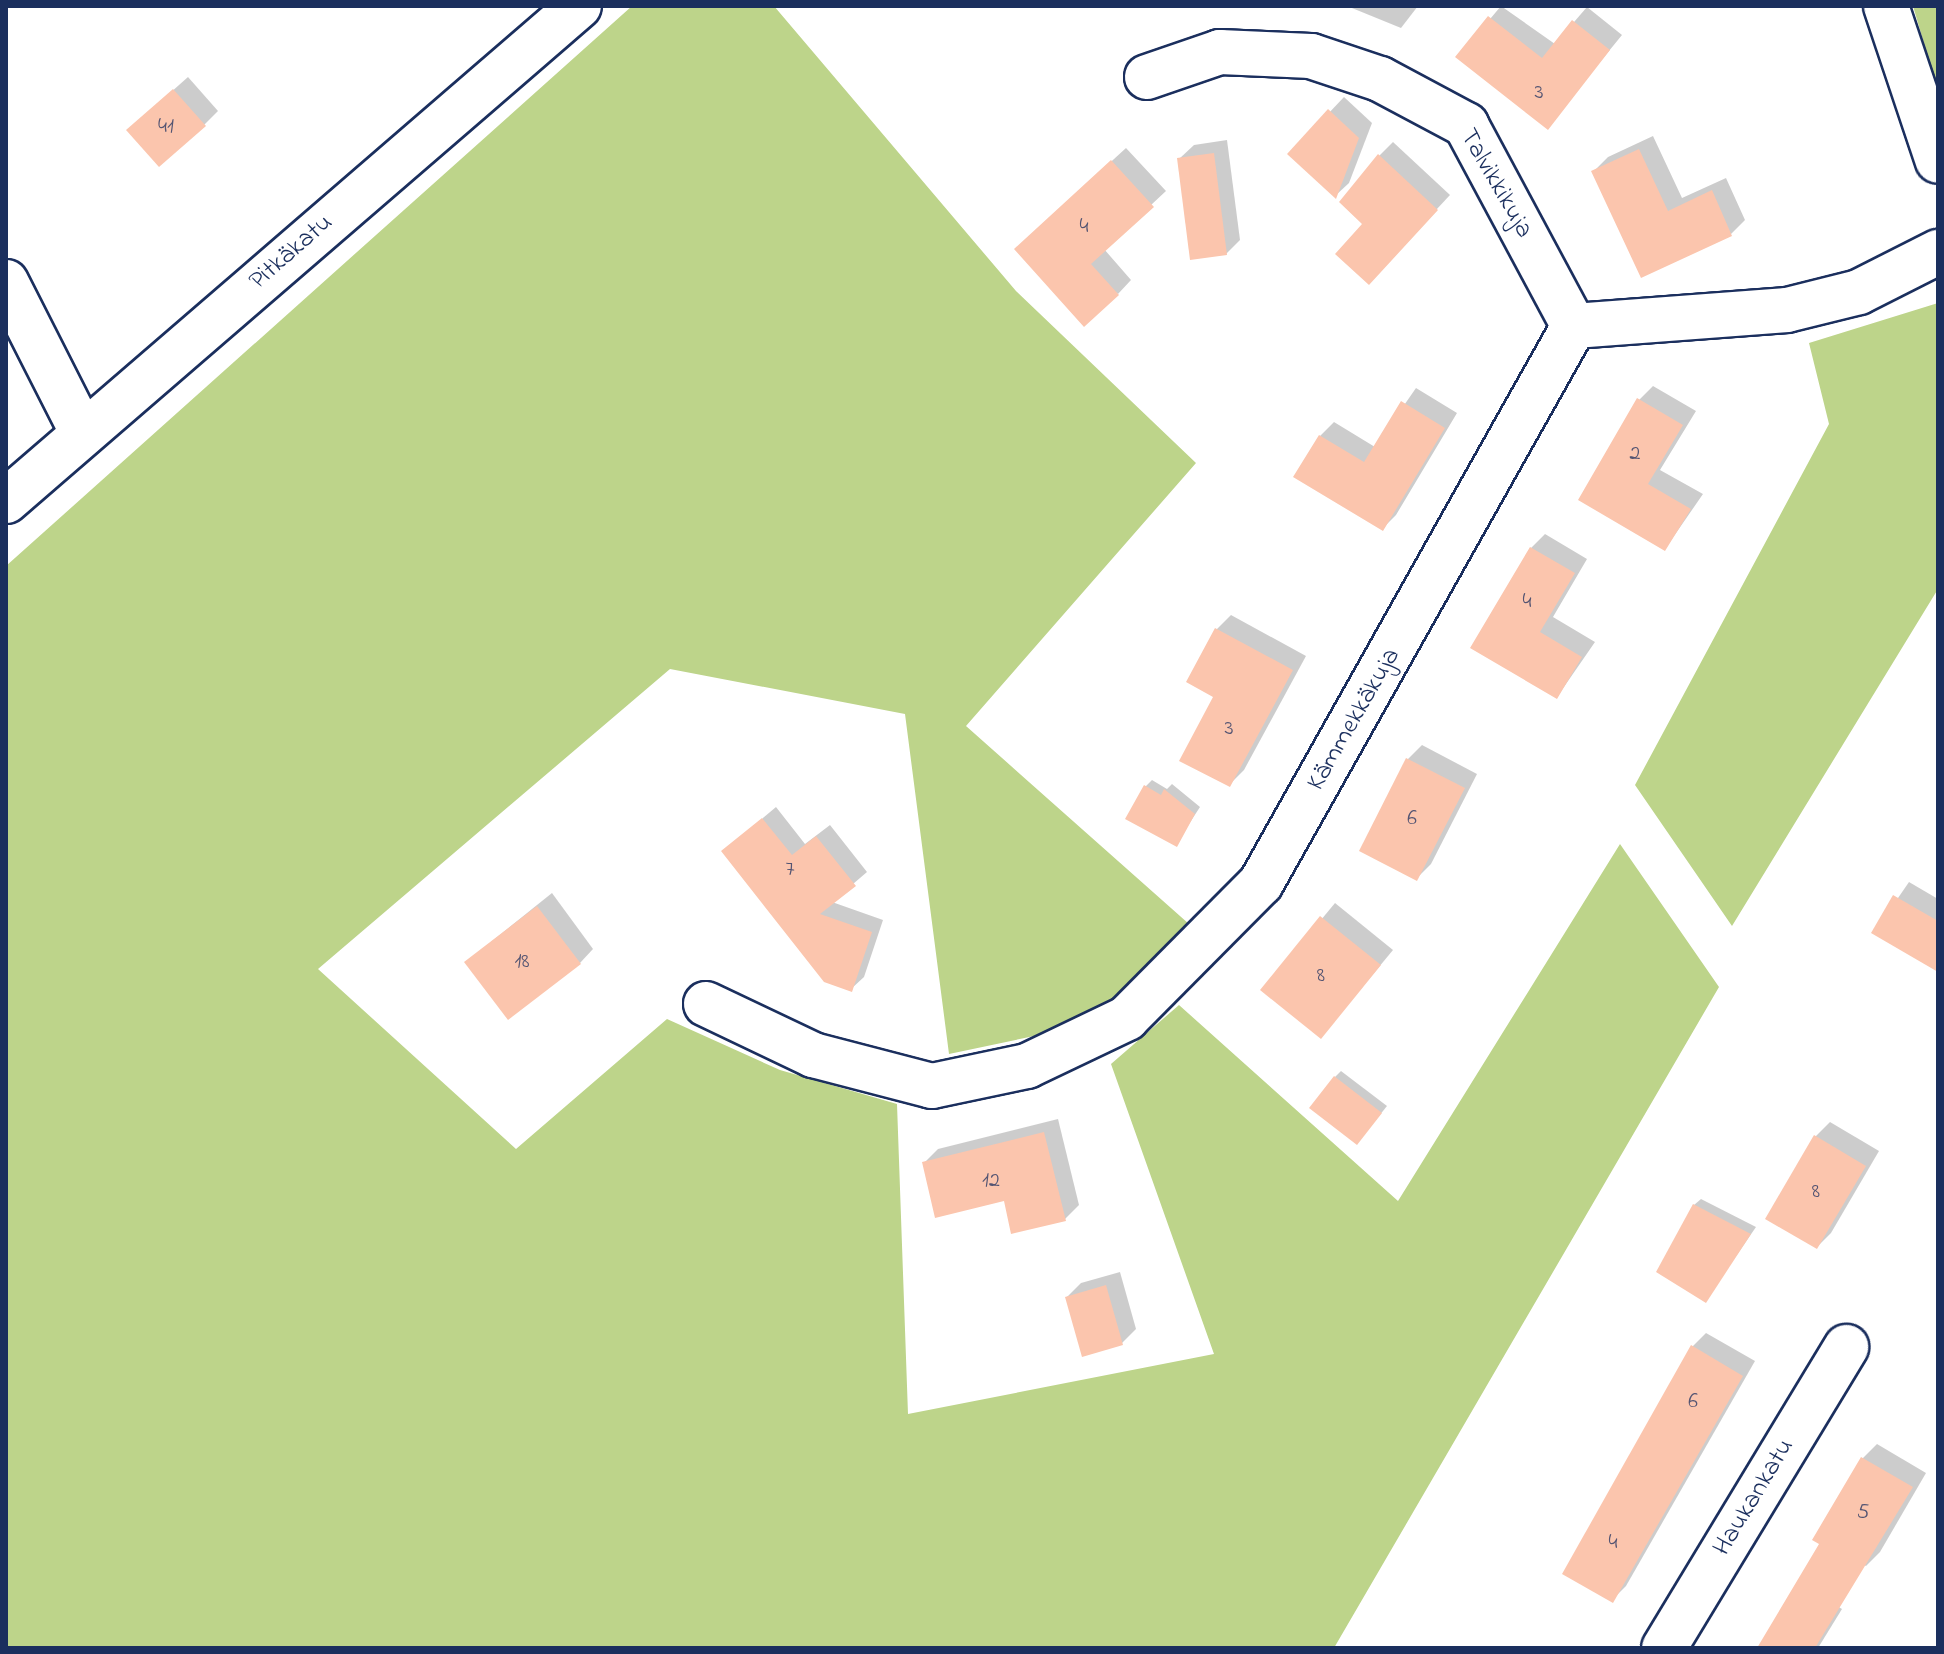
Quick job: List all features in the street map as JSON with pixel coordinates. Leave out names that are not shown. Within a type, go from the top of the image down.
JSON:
[{"type":"street","name":"Pitkäkatu","points":[[6,501],[579,6]]},
{"type":"street","points":[[1886,6],[1938,161]]},
{"type":"street","name":"Talvikkikuja","points":[[1147,77],[1220,52],[1311,56],[1380,79],[1466,125],[1574,326]]},
{"type":"street","points":[[1574,326],[1787,310],[1859,292],[1938,252]]},
{"type":"street","points":[[6,282],[83,434]]},
{"type":"street","name":"Kämmekkäkuja","points":[[706,1004],[813,1055],[932,1086],[1027,1066],[1127,1018],[1261,883],[1574,326]]},
{"type":"street","name":"Haukankatu","points":[[1664,1648],[1846,1347]]},
{"type":"green space","points":[[632,6],[774,6],[1016,291],[1196,463],[966,726],[1189,924],[1130,997],[1039,1035],[949,1054],[905,714],[670,669],[318,969],[516,1149],[667,1019],[780,1070],[897,1104],[908,1414],[1214,1354],[1111,1064],[1179,1005],[1398,1201],[1620,844],[1719,987],[1334,1648],[6,1648],[6,566]]},
{"type":"green space","points":[[1913,6],[1938,6],[1938,88],[1935,81]]},
{"type":"green space","points":[[1938,303],[1938,589],[1732,926],[1635,785],[1829,424],[1809,343]]},
{"type":"building","points":[[1488,16],[1542,58],[1572,20],[1610,50],[1548,130],[1455,57]]},
{"type":"building","points":[[173,89],[206,126],[159,167],[126,130]]},
{"type":"building","points":[[1328,109],[1359,138],[1336,199],[1287,154]]},
{"type":"building","points":[[1639,149],[1668,211],[1712,190],[1732,236],[1641,278],[1591,171]]},
{"type":"building","points":[[1214,153],[1227,255],[1190,260],[1177,158]]},
{"type":"building","points":[[1378,154],[1438,210],[1369,285],[1335,254],[1362,224],[1339,202]]},
{"type":"building","points":[[1111,160],[1154,207],[1091,264],[1119,295],[1084,327],[1014,249]]},
{"type":"building","points":[[1637,398],[1683,425],[1648,484],[1691,509],[1665,551],[1578,500]]},
{"type":"building","points":[[1401,401],[1445,428],[1383,531],[1293,477],[1319,435],[1364,462]]},
{"type":"building","points":[[1530,547],[1575,573],[1540,632],[1582,657],[1557,699],[1470,648]]},
{"type":"building","points":[[1215,628],[1293,670],[1230,787],[1179,761],[1213,697],[1186,682]]},
{"type":"building","points":[[1406,758],[1465,788],[1417,881],[1359,851]]},
{"type":"building","points":[[1144,785],[1161,795],[1164,789],[1195,814],[1177,847],[1125,819]]},
{"type":"building","points":[[762,818],[792,855],[816,836],[856,886],[820,914],[872,932],[852,992],[824,982],[721,851]]},
{"type":"building","points":[[1893,895],[1938,921],[1938,972],[1871,933]]},
{"type":"building","points":[[537,906],[581,964],[508,1020],[464,962]]},
{"type":"building","points":[[1320,916],[1381,965],[1321,1039],[1260,990]]},
{"type":"building","points":[[1334,1076],[1382,1113],[1357,1145],[1309,1108]]},
{"type":"building","points":[[1044,1132],[1066,1221],[1011,1234],[1004,1201],[935,1218],[922,1162]]},
{"type":"building","points":[[1814,1135],[1866,1166],[1817,1249],[1765,1219]]},
{"type":"building","points":[[1693,1204],[1751,1234],[1706,1303],[1656,1272]]},
{"type":"building","points":[[1106,1285],[1123,1345],[1082,1357],[1065,1297]]},
{"type":"building","points":[[1691,1345],[1743,1376],[1613,1603],[1562,1574]]},
{"type":"building","points":[[1861,1457],[1913,1487],[1815,1648],[1757,1648],[1819,1544],[1812,1540]]}]
